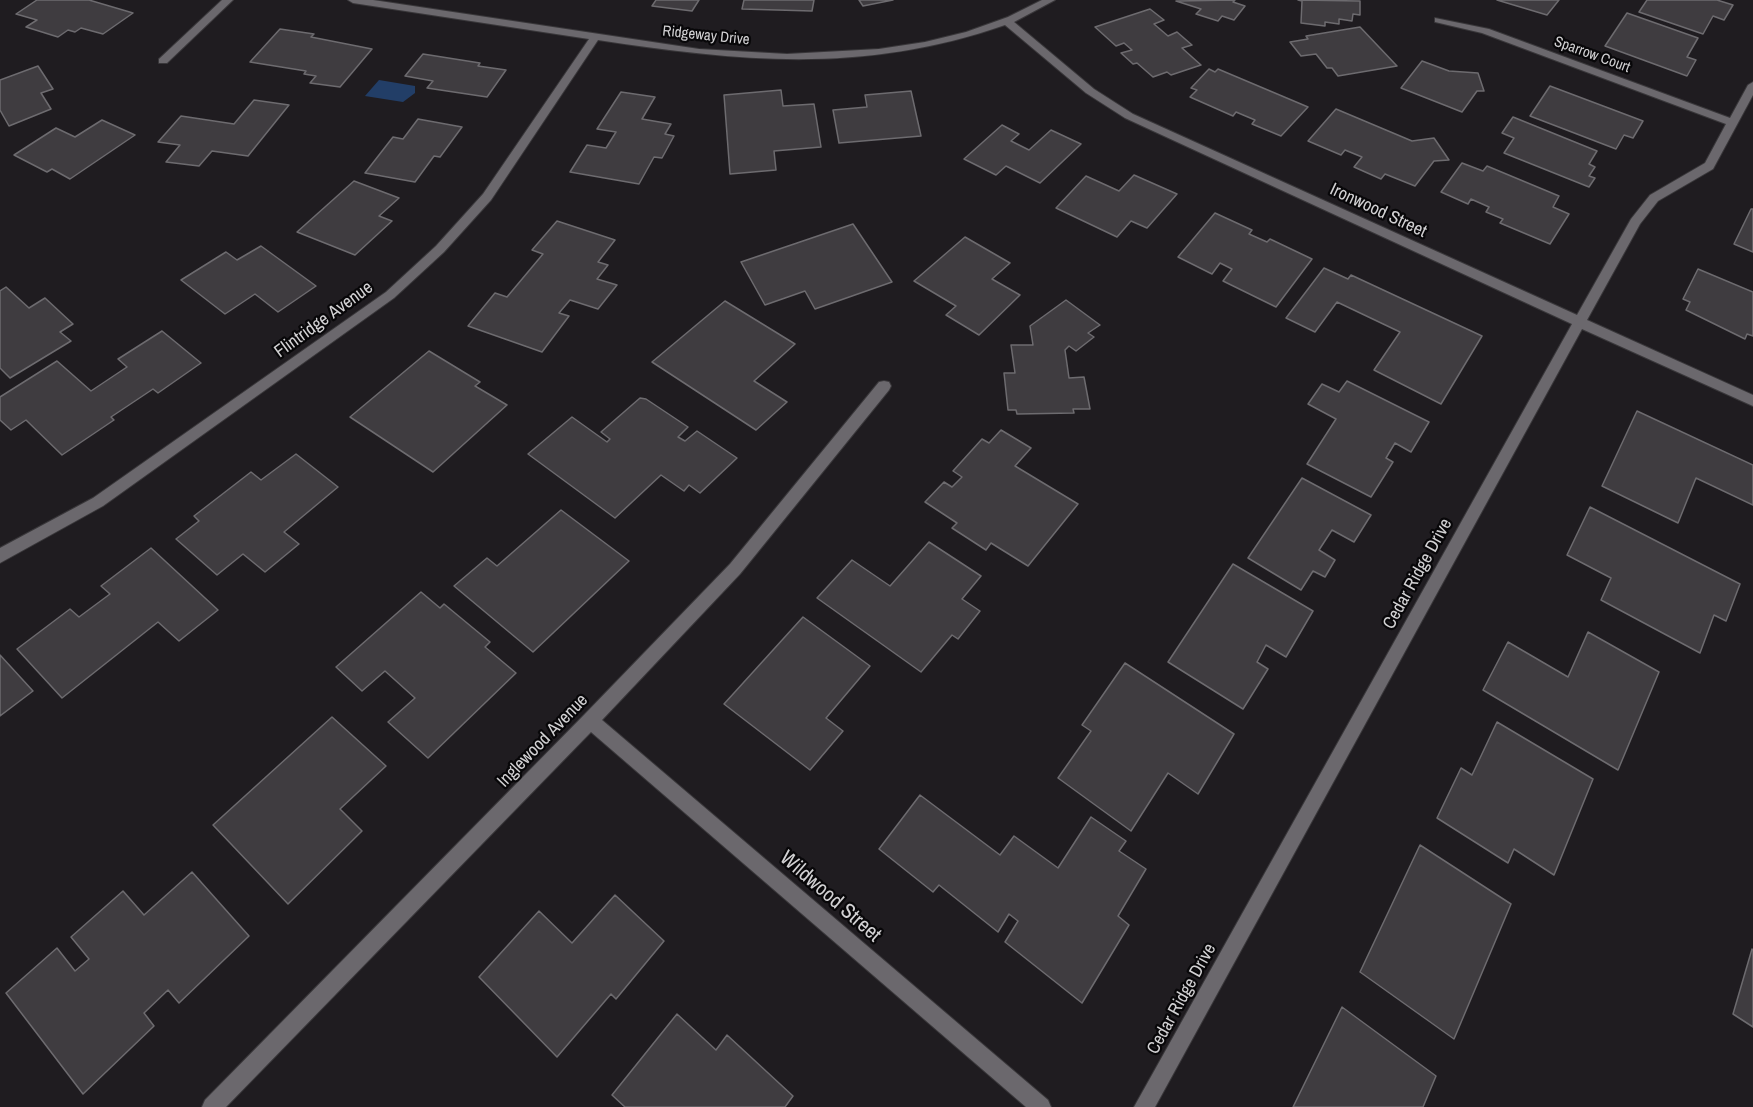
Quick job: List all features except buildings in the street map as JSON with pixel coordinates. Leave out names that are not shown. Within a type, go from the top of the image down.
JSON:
[{"type":"street","points":[[163,61],[228,0]]},
{"type":"street","name":"Ridgeway Drive","points":[[353,0],[721,54],[840,55],[911,46],[965,34],[1007,21],[1050,0]]},
{"type":"street","name":"Sparrow Court","points":[[1439,20],[1485,31],[1733,123]]},
{"type":"street","name":"Ironwood Street","points":[[1007,21],[1090,92],[1129,117],[1753,401]]},
{"type":"street","name":"Flintridge Avenue","points":[[2,551],[98,501],[390,295],[440,249],[487,197],[596,36]]},
{"type":"street","name":"Cedar Ridge Drive","points":[[1144,1107],[1646,206],[1669,188],[1709,166],[1753,85]]},
{"type":"street","name":"Inglewood Avenue","points":[[212,1107],[590,721],[754,548],[884,386]]},
{"type":"street","name":"Wildwood Street","points":[[590,721],[1041,1107]]},
{"type":"water","points":[[379,80],[415,86],[415,93],[403,102],[365,96]]}]
